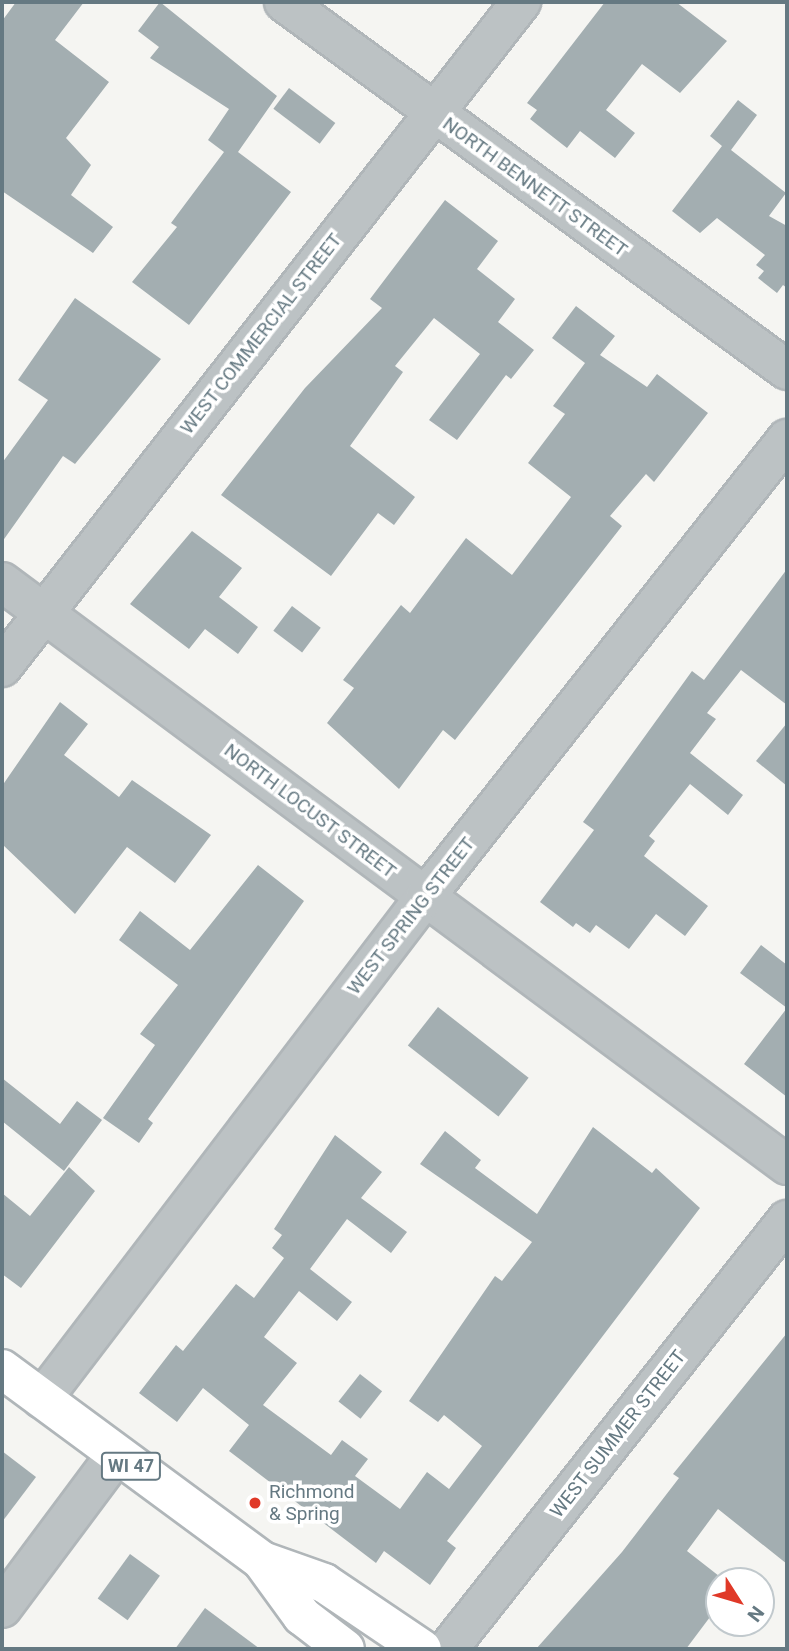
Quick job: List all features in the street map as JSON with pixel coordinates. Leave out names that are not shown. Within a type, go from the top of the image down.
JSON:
[{"type":"main road","name":"WI 47","points":[[2,1369],[262,1561],[324,1583],[422,1649]]},
{"type":"main road","name":"WI 47","points":[[262,1561],[302,1616],[345,1649]]},
{"type":"street","name":"NORTH BENNETT STREET","points":[[284,2],[787,370]]},
{"type":"street","name":"WEST COMMERCIAL STREET","points":[[2,667],[521,2]]},
{"type":"street","name":"WEST SPRING STREET","points":[[42,1399],[425,897],[787,439]]},
{"type":"street","name":"NORTH LOCUST STREET","points":[[2,582],[787,1165]]},
{"type":"street","name":"WEST SUMMER STREET","points":[[448,1649],[787,1220]]},
{"type":"street","points":[[2,1608],[116,1455]]},
{"type":"building","points":[[16,2],[84,2],[55,40],[109,82],[66,138],[91,165],[71,195],[113,227],[93,253],[2,191],[2,21]]},
{"type":"building","points":[[160,2],[277,96],[238,152],[291,192],[189,325],[132,282],[177,227],[171,223],[224,152],[208,140],[229,109],[150,58],[159,47],[138,31]]},
{"type":"building","points":[[605,2],[676,2],[727,41],[680,93],[642,64],[606,110],[635,133],[615,158],[580,131],[567,148],[530,119],[537,110],[527,103]]},
{"type":"building","points":[[289,88],[335,123],[320,144],[273,109]]},
{"type":"building","points":[[738,100],[757,115],[731,150],[786,193],[769,216],[787,226],[787,288],[783,285],[777,293],[758,278],[764,271],[756,265],[765,255],[717,218],[700,233],[672,211],[722,146],[710,136]]},
{"type":"building","points":[[445,200],[498,241],[477,269],[515,299],[498,322],[534,350],[511,379],[506,375],[457,440],[429,420],[480,354],[434,318],[395,366],[403,372],[350,446],[415,497],[394,525],[378,513],[331,576],[221,495],[305,388],[382,308],[370,299]]},
{"type":"building","points":[[75,298],[161,359],[75,464],[63,456],[2,542],[2,463],[48,400],[18,380]]},
{"type":"building","points":[[576,306],[615,336],[600,355],[647,387],[657,374],[708,413],[654,482],[646,474],[610,516],[622,526],[455,740],[443,730],[399,789],[327,723],[354,688],[343,680],[401,605],[410,613],[466,538],[512,575],[571,497],[528,463],[565,414],[553,406],[585,363],[552,338]]},
{"type":"building","points":[[192,531],[242,568],[219,597],[258,627],[238,654],[205,629],[189,649],[130,604]]},
{"type":"building","points":[[787,569],[787,705],[741,670],[707,713],[716,719],[690,753],[743,795],[728,815],[690,784],[649,836],[655,841],[644,856],[708,906],[685,936],[656,914],[629,949],[596,925],[590,933],[576,923],[573,927],[540,902],[594,830],[583,822],[692,671],[704,680]]},
{"type":"building","points":[[292,606],[321,628],[302,652],[273,631]]},
{"type":"building","points":[[60,702],[88,724],[64,755],[119,797],[132,780],[211,835],[175,883],[127,847],[75,914],[2,844],[2,786]]},
{"type":"building","points":[[787,723],[787,786],[756,761]]},
{"type":"building","points":[[258,865],[304,901],[148,1119],[153,1123],[139,1143],[103,1118],[155,1045],[140,1034],[178,985],[119,940],[140,911],[190,950]]},
{"type":"building","points":[[761,945],[787,965],[787,1008],[740,973]]},
{"type":"building","points":[[438,1007],[529,1078],[498,1116],[408,1046]]},
{"type":"building","points":[[787,1008],[787,1097],[744,1064]]},
{"type":"building","points":[[2,1078],[60,1124],[77,1101],[102,1120],[64,1171],[2,1121]]},
{"type":"building","points":[[593,1127],[652,1173],[656,1168],[700,1208],[447,1541],[456,1548],[430,1585],[384,1551],[376,1563],[229,1451],[249,1425],[203,1388],[177,1422],[139,1393],[176,1345],[183,1351],[236,1284],[254,1298],[284,1258],[272,1248],[282,1235],[274,1229],[335,1135],[382,1172],[361,1198],[407,1232],[391,1253],[347,1219],[310,1269],[352,1302],[337,1321],[299,1291],[264,1337],[297,1363],[263,1405],[331,1455],[342,1440],[368,1459],[355,1476],[400,1509],[427,1472],[449,1489],[482,1446],[444,1415],[438,1422],[409,1401],[495,1276],[502,1281],[532,1242],[420,1164],[445,1131],[481,1160],[475,1168],[537,1214]]},
{"type":"building","points":[[69,1167],[95,1191],[21,1288],[2,1274],[2,1193],[30,1216]]},
{"type":"building","points":[[787,1333],[787,1564],[718,1509],[687,1551],[707,1567],[705,1567],[705,1624],[686,1649],[536,1649],[622,1552],[679,1478],[673,1474]]},
{"type":"building","points":[[360,1374],[382,1391],[361,1419],[338,1402]]},
{"type":"building","points":[[2,1451],[36,1477],[2,1522]]},
{"type":"building","points":[[130,1554],[160,1576],[128,1620],[98,1598]]},
{"type":"building","points":[[205,1608],[260,1649],[175,1649]]},
{"type":"place","name":"Richmond & Spring","points":[[255,1503]]}]
